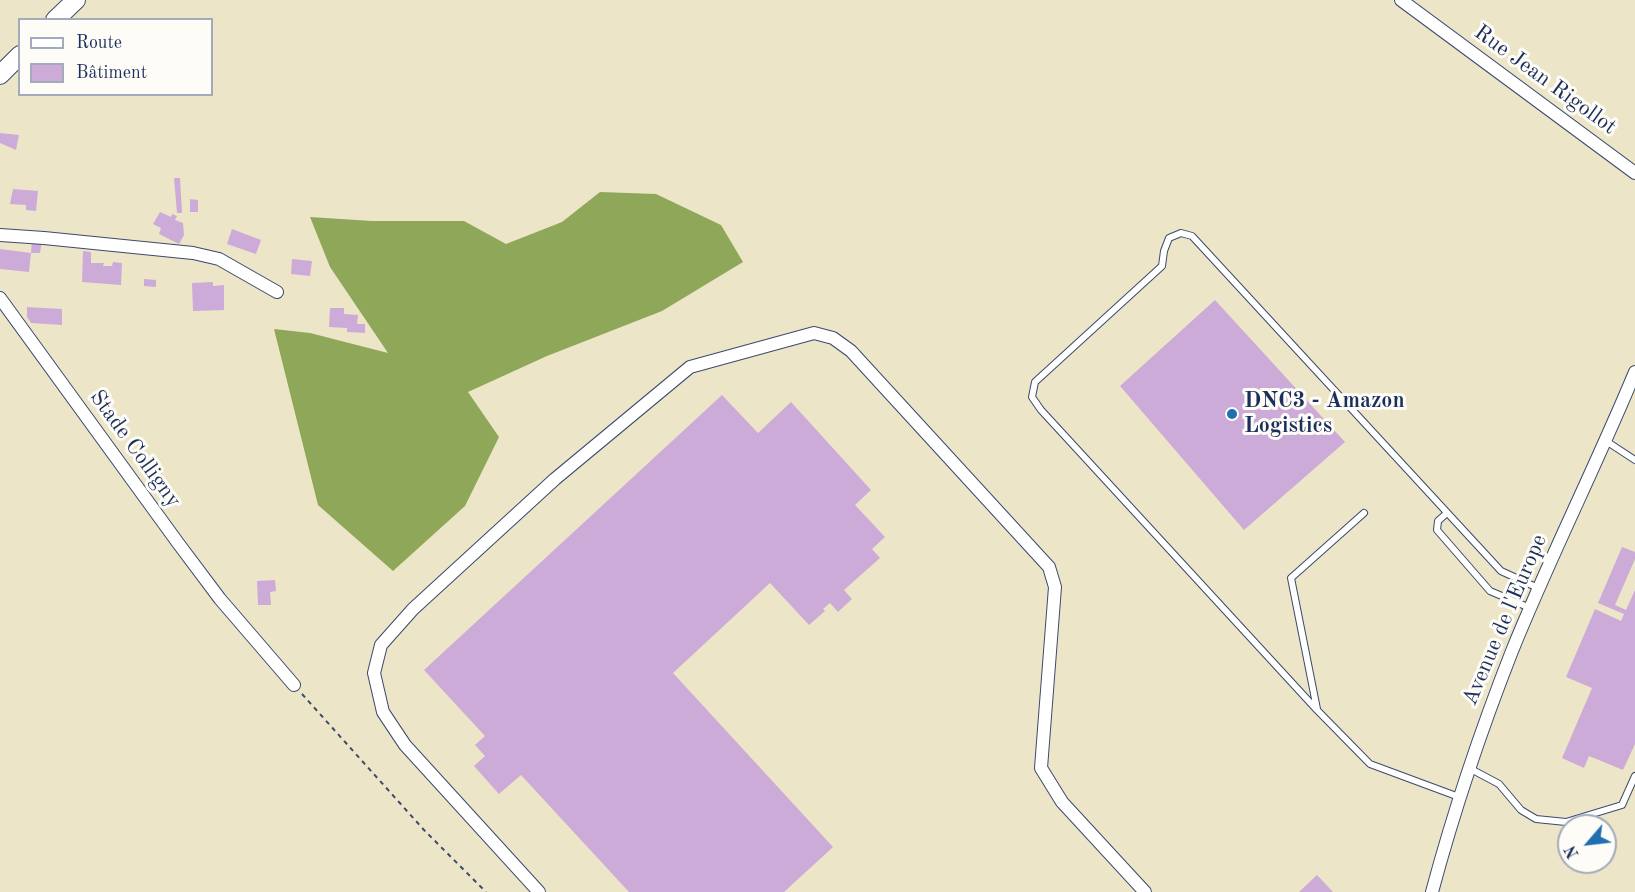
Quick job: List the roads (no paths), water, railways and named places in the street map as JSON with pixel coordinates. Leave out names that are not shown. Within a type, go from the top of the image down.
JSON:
[{"type":"main road","points":[[57,18],[75,0]]},
{"type":"main road","points":[[0,75],[18,57]]},
{"type":"street","name":"Rue Jean Rigollot","points":[[1401,0],[1635,173]]},
{"type":"street","points":[[0,235],[193,253],[219,260],[277,292]]},
{"type":"street","name":"Stade Colligny","points":[[0,298],[178,543],[240,622],[294,685]]},
{"type":"street","points":[[539,892],[405,745],[383,712],[374,673],[381,645],[413,609],[555,479],[690,367],[813,333],[833,338],[851,351],[1049,567],[1055,587],[1041,768],[1062,802],[1145,892]]},
{"type":"street","name":"Avenue de l'Europe","points":[[1432,892],[1459,797],[1491,704],[1530,608],[1635,372]]},
{"type":"lane","points":[[1459,797],[1370,765],[1041,410],[1032,397],[1035,382],[1162,266],[1169,238],[1181,234],[1192,236],[1501,571],[1539,589]]},
{"type":"lane","points":[[1606,441],[1635,460]]},
{"type":"lane","points":[[1317,710],[1291,578],[1364,513]]},
{"type":"lane","points":[[1447,513],[1438,521],[1437,530],[1490,591],[1530,608]]},
{"type":"lane","points":[[1469,768],[1499,784],[1521,810],[1536,819],[1566,822],[1622,805],[1635,776]]},
{"type":"place","name":"DNC3 - Amazon Logistics","points":[[1232,414]]}]
